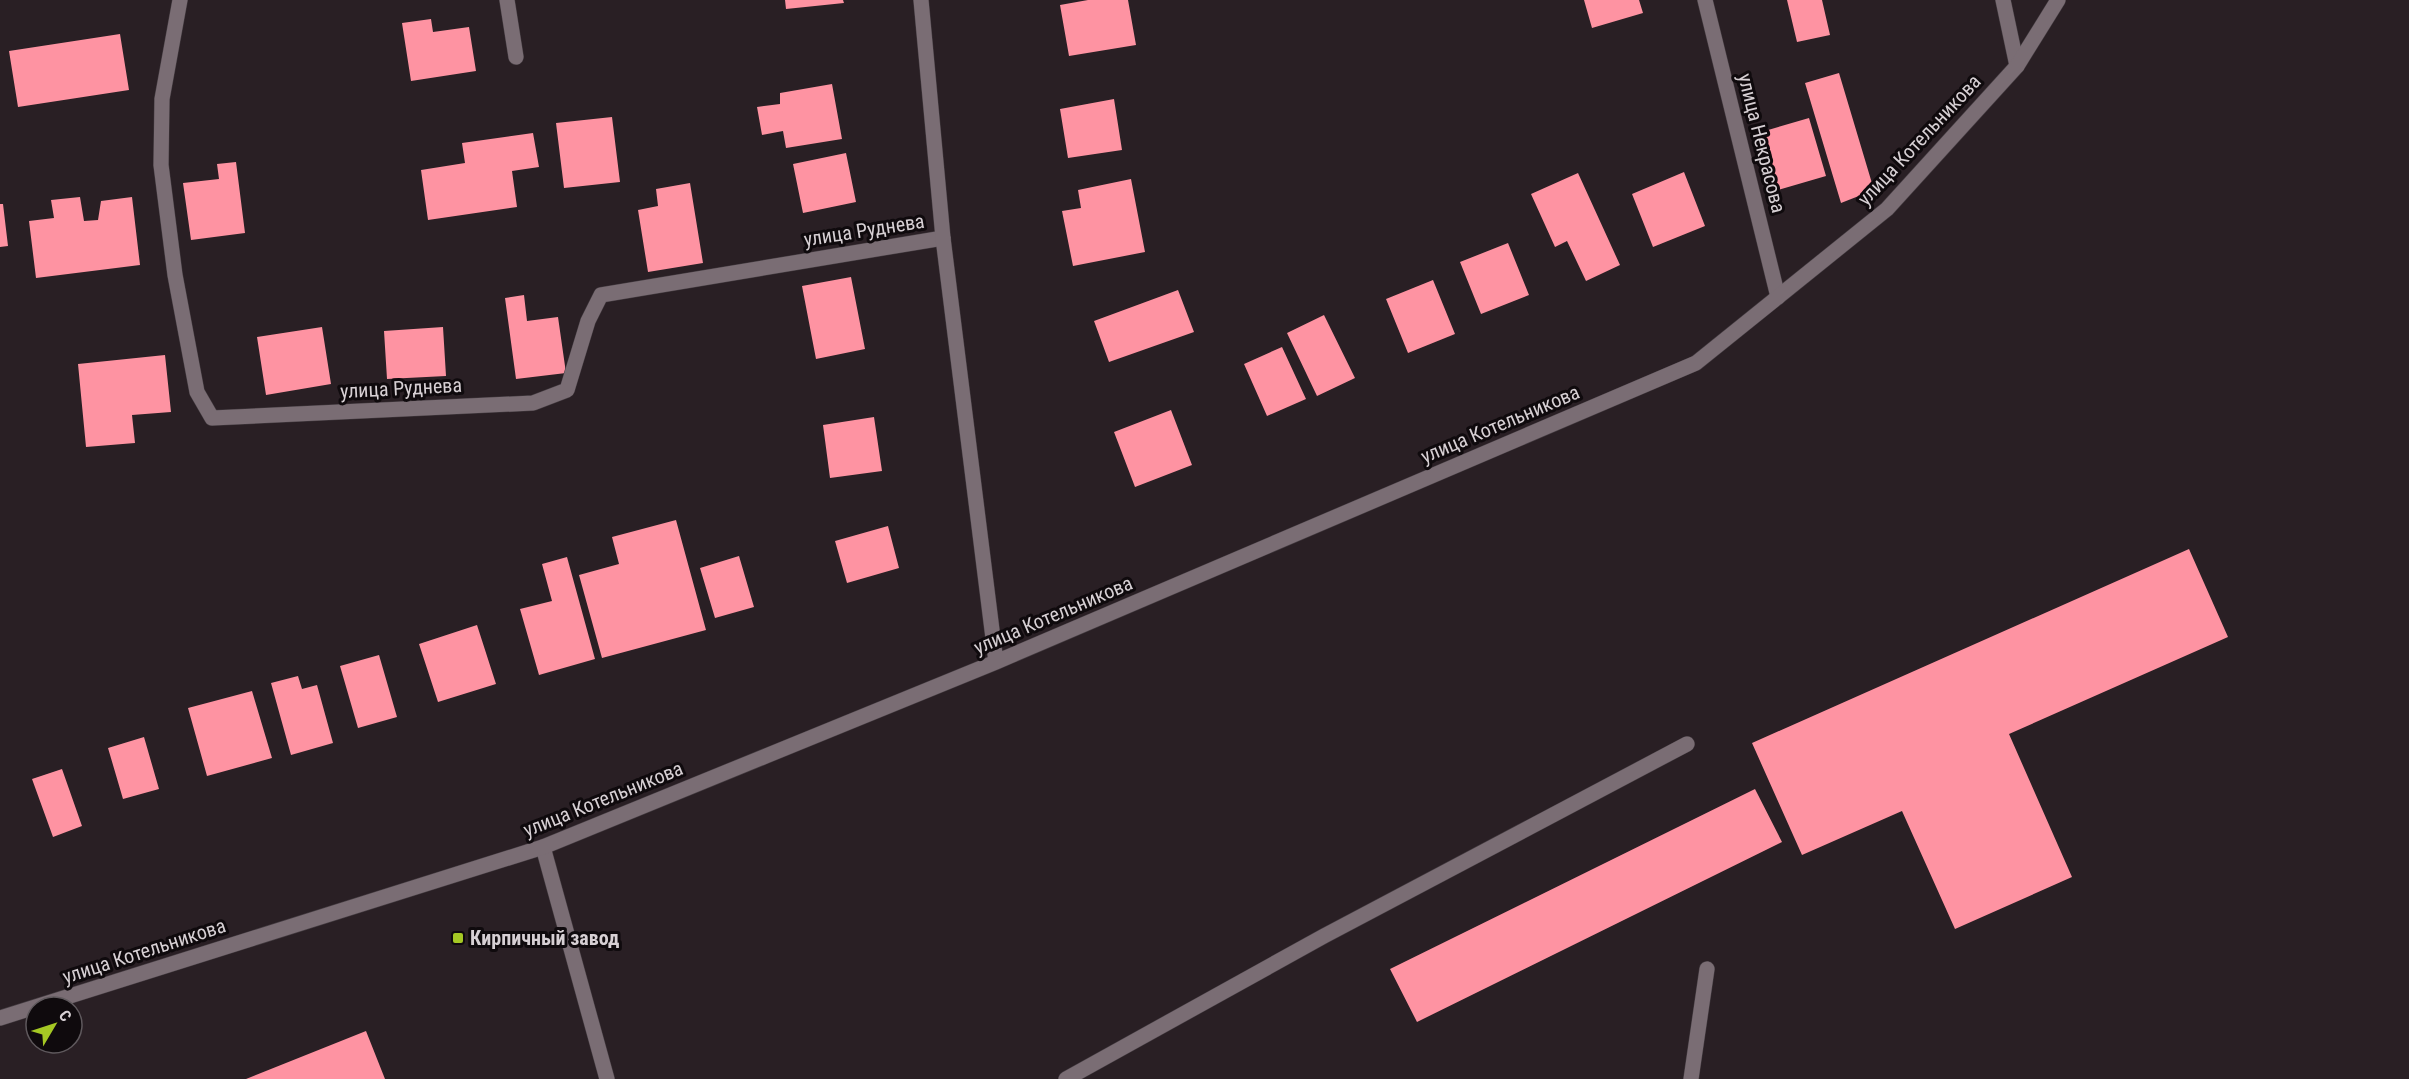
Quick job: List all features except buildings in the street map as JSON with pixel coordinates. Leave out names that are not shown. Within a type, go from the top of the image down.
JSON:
[{"type":"street","name":"улица Руднева","points":[[180,0],[162,99],[161,165],[175,275],[197,392],[212,418],[533,403],[567,390],[588,321],[601,295],[944,238]]},
{"type":"street","points":[[507,0],[516,57]]},
{"type":"street","name":"улица Руднева","points":[[921,0],[944,238],[996,662]]},
{"type":"street","name":"улица Некрасова","points":[[1706,0],[1778,297]]},
{"type":"street","points":[[2003,0],[2017,66]]},
{"type":"street","name":"улица Котельникова","points":[[0,1018],[543,847],[996,662],[1696,363],[1887,209],[2017,66],[2058,0]]},
{"type":"street","points":[[1066,1079],[1324,936],[1687,744]]},
{"type":"street","points":[[543,847],[607,1079]]},
{"type":"street","points":[[1691,1079],[1707,969]]},
{"type":"place","name":"Кирпичный завод","points":[[458,938]]}]
